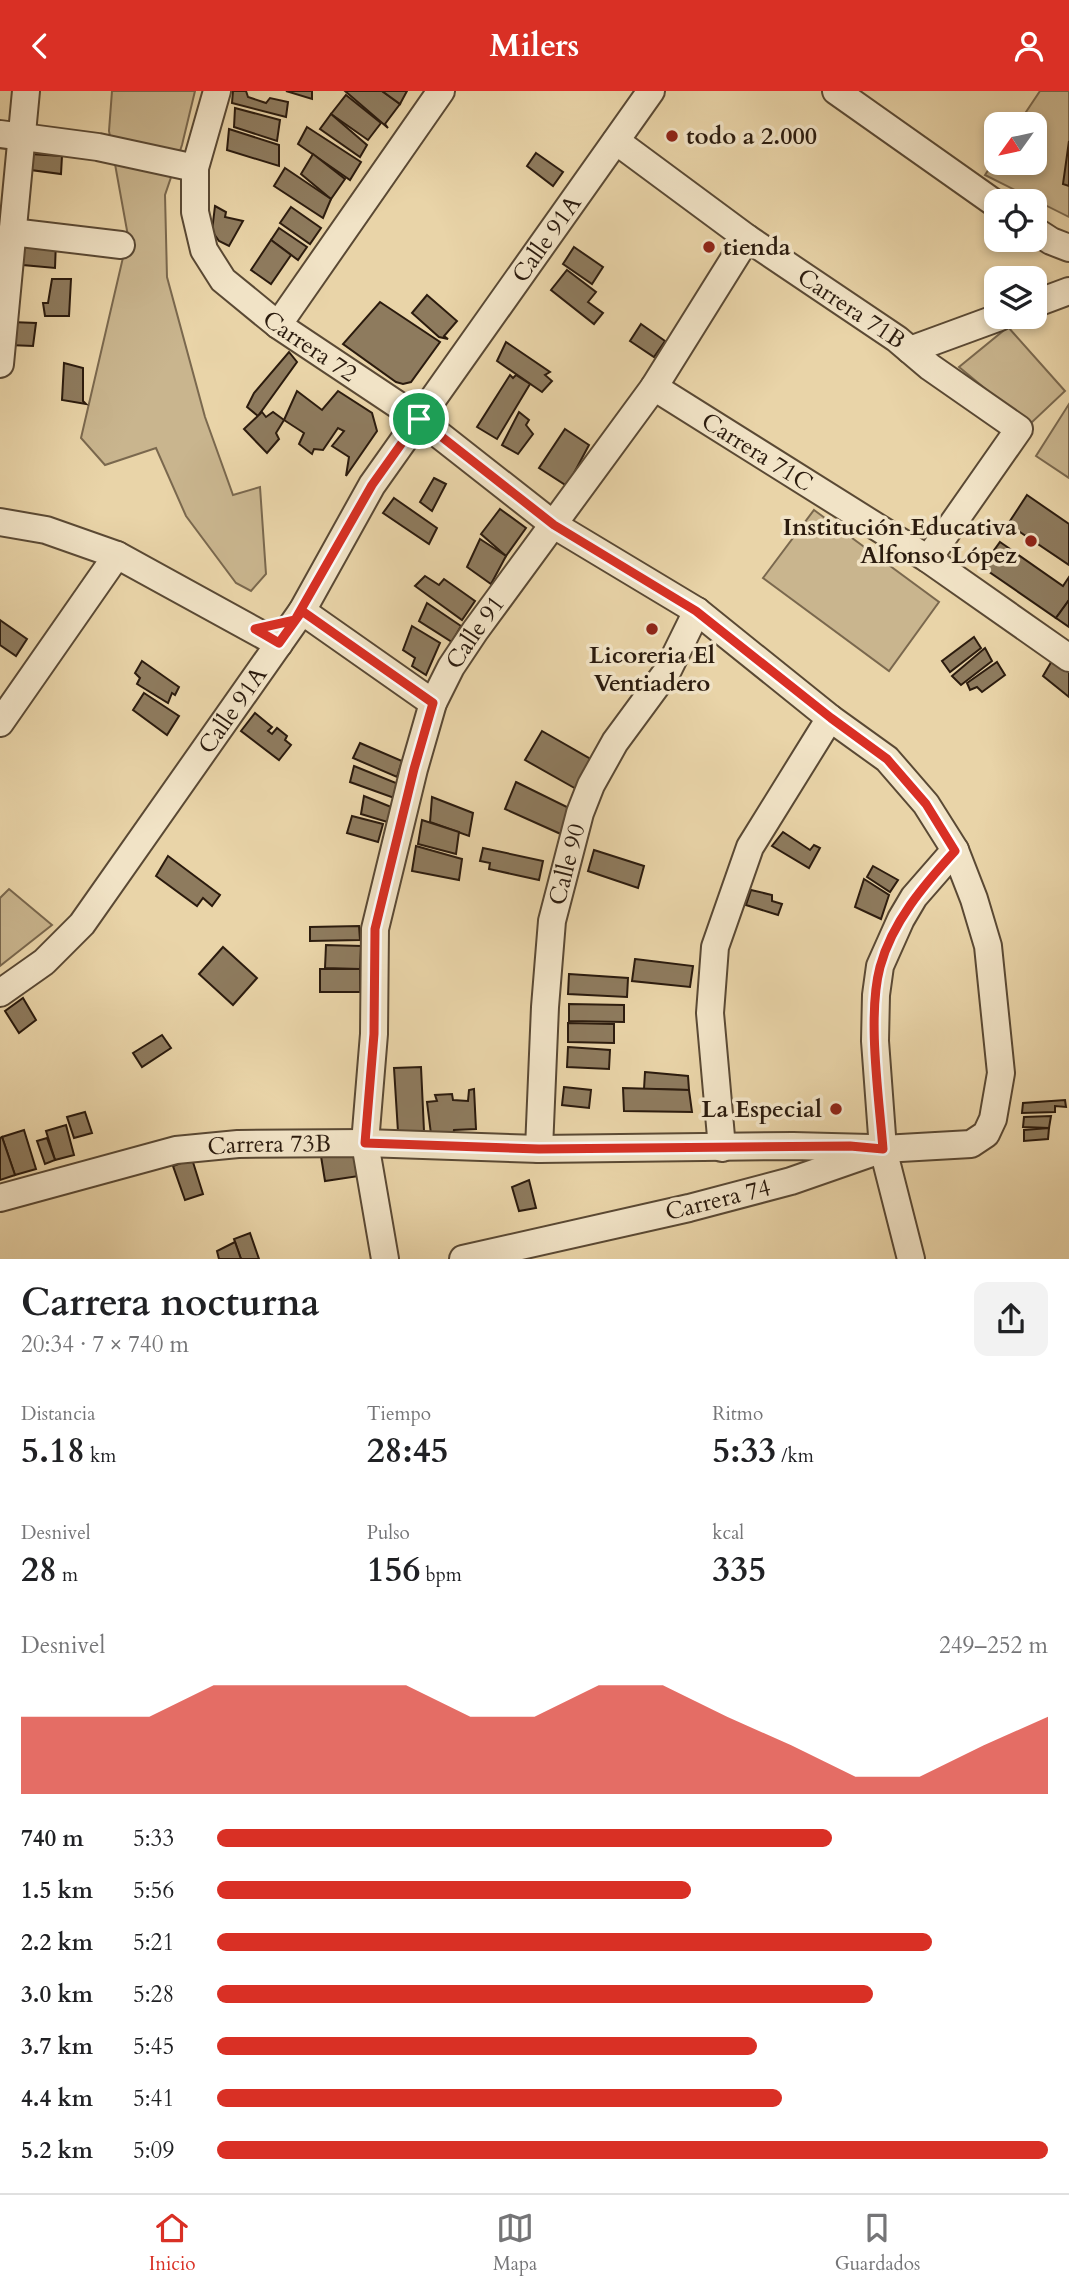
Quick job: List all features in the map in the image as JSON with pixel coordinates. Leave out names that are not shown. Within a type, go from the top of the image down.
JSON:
[{"type":"street","points":[[0,364],[12,232],[10,135],[26,91]]},
{"type":"street","name":"Carrera 72","points":[[217,91],[184,165],[204,250],[223,280],[278,325],[419,419],[554,525],[696,611],[887,759],[926,804],[955,851],[974,899],[988,946],[1001,1073],[993,1119],[986,1134],[971,1144]]},
{"type":"street","points":[[278,325],[441,91]]},
{"type":"street","name":"Calle 91A","points":[[0,993],[44,962],[82,923],[298,616],[372,485],[651,91]]},
{"type":"street","points":[[836,91],[984,196]]},
{"type":"street","points":[[10,135],[145,155],[184,165]]},
{"type":"street","name":"Carrera 71B","points":[[615,141],[747,238],[1019,429],[928,559]]},
{"type":"street","points":[[12,232],[121,246]]},
{"type":"street","name":"Calle 91","points":[[386,1258],[365,1143],[374,1034],[375,929],[433,703],[451,667],[654,387],[747,238]]},
{"type":"street","points":[[1047,238],[1069,248]]},
{"type":"street","points":[[1047,299],[1069,291]]},
{"type":"street","points":[[910,350],[984,323]]},
{"type":"street","name":"Carrera 71C","points":[[654,387],[928,559],[1069,658]]},
{"type":"street","points":[[0,522],[46,530],[117,555],[279,643]]},
{"type":"street","points":[[0,723],[117,555]]},
{"type":"street","name":"Calle 90","points":[[539,1149],[552,921],[580,813],[591,785],[615,742],[668,670],[696,611]]},
{"type":"street","points":[[255,629],[298,616],[433,703]]},
{"type":"street","points":[[722,1149],[710,1013],[715,947],[750,847],[831,718]]},
{"type":"street","points":[[911,1258],[883,1149],[875,1041],[876,995],[880,966],[901,919],[915,897],[955,851]]},
{"type":"street","name":"Carrera 73B","points":[[0,1198],[176,1150],[238,1145],[365,1143],[539,1149],[850,1146],[883,1149]]},
{"type":"street","name":"Carrera 74","points":[[463,1258],[702,1205],[791,1181],[883,1149],[971,1144]]},
{"type":"shaded area","points":[[112,91],[195,91],[182,145],[165,195],[167,277],[205,417],[233,495],[260,487],[266,574],[251,591],[236,583],[186,516],[156,448],[105,465],[81,438],[128,236],[109,131]]},
{"type":"shaded area","points":[[1040,91],[1069,91],[1069,217],[1047,206],[1047,189],[1013,189],[985,175],[1047,175],[1047,112],[1026,112]]},
{"type":"shaded area","points":[[1006,329],[1010,329],[1065,391],[1029,425],[959,367]]},
{"type":"shaded area","points":[[1069,404],[1069,478],[1036,456]]},
{"type":"shaded area","points":[[814,510],[939,602],[889,671],[763,578]]},
{"type":"shaded area","points":[[9,889],[52,925],[0,966],[0,898]]},
{"type":"building","points":[[233,91],[246,91],[248,97],[266,103],[270,98],[288,102],[286,117],[232,103]]},
{"type":"building","points":[[286,91],[312,91],[312,99]]},
{"type":"building","points":[[345,91],[382,91],[400,104],[385,124],[388,128]]},
{"type":"building","points":[[382,91],[407,91],[400,104]]},
{"type":"building","points":[[346,95],[381,123],[368,140],[331,114]]},
{"type":"building","points":[[235,108],[280,120],[277,141],[234,127]]},
{"type":"building","points":[[331,114],[367,145],[360,157],[320,129]]},
{"type":"building","points":[[307,127],[361,162],[350,180],[298,144]]},
{"type":"building","points":[[229,129],[279,145],[279,166],[227,150]]},
{"type":"building","points":[[1069,141],[1069,186],[1063,184]]},
{"type":"building","points":[[536,153],[563,172],[553,186],[527,166]]},
{"type":"building","points":[[30,154],[62,156],[61,174],[31,170]]},
{"type":"building","points":[[313,154],[345,179],[331,199],[301,174]]},
{"type":"building","points":[[285,168],[331,199],[323,218],[274,186]]},
{"type":"building","points":[[215,206],[226,212],[225,217],[243,221],[229,246],[219,241],[212,231]]},
{"type":"building","points":[[291,207],[321,228],[310,244],[280,223]]},
{"type":"building","points":[[279,228],[307,247],[298,260],[271,240]]},
{"type":"building","points":[[22,238],[56,241],[55,268],[23,265]]},
{"type":"building","points":[[271,240],[291,255],[271,284],[251,270]]},
{"type":"building","points":[[574,247],[603,267],[592,284],[563,264]]},
{"type":"building","points":[[567,270],[596,292],[588,302],[603,313],[594,324],[551,290]]},
{"type":"building","points":[[52,279],[71,279],[69,316],[45,316],[43,303],[48,303]]},
{"type":"building","points":[[427,295],[457,321],[444,336],[448,339],[439,337],[412,313]]},
{"type":"building","points":[[380,302],[440,342],[411,382],[396,382],[343,344]]},
{"type":"building","points":[[11,322],[36,323],[33,346],[9,345]]},
{"type":"building","points":[[641,324],[665,341],[654,357],[630,341]]},
{"type":"building","points":[[506,342],[550,372],[545,375],[552,381],[542,392],[497,361]]},
{"type":"building","points":[[289,352],[297,362],[258,416],[247,407],[254,393]]},
{"type":"building","points":[[64,363],[83,368],[83,401],[86,404],[62,400]]},
{"type":"building","points":[[510,375],[513,378],[516,375],[530,384],[497,439],[477,427]]},
{"type":"building","points":[[297,391],[322,410],[338,391],[372,413],[377,431],[346,476],[349,457],[332,446],[344,431],[338,428],[323,450],[314,449],[312,454],[299,444],[304,433],[284,420]]},
{"type":"building","points":[[262,412],[266,417],[273,412],[284,420],[276,433],[279,439],[267,453],[244,429]]},
{"type":"building","points":[[519,412],[529,420],[526,425],[533,434],[518,454],[502,445]]},
{"type":"building","points":[[565,429],[589,445],[567,486],[539,468]]},
{"type":"building","points":[[434,478],[446,484],[432,511],[420,502]]},
{"type":"building","points":[[1027,495],[1069,524],[1069,565],[1008,524]]},
{"type":"building","points":[[394,498],[437,528],[429,544],[383,513]]},
{"type":"building","points":[[500,509],[526,528],[506,556],[481,534]]},
{"type":"building","points":[[480,539],[506,556],[491,584],[467,567]]},
{"type":"building","points":[[1000,542],[1063,586],[1069,577],[1069,600],[1056,618],[982,567]]},
{"type":"building","points":[[425,576],[439,585],[444,579],[475,601],[462,620],[415,586]]},
{"type":"building","points":[[1069,600],[1069,627],[1056,618]]},
{"type":"building","points":[[427,603],[461,626],[452,642],[419,621]]},
{"type":"building","points":[[0,620],[27,639],[16,656],[0,645]]},
{"type":"building","points":[[412,626],[440,643],[426,675],[412,666],[415,658],[403,650]]},
{"type":"building","points":[[974,637],[981,648],[950,672],[942,661]]},
{"type":"building","points":[[985,648],[992,661],[961,685],[952,676]]},
{"type":"building","points":[[1053,659],[1069,671],[1069,697],[1043,676]]},
{"type":"building","points":[[142,661],[179,687],[175,695],[172,693],[168,703],[137,684],[140,678],[135,673]]},
{"type":"building","points":[[997,662],[1005,675],[982,692],[977,687],[970,690],[967,683]]},
{"type":"building","points":[[144,693],[179,716],[167,735],[133,710]]},
{"type":"building","points":[[255,713],[272,727],[268,731],[272,734],[277,728],[287,736],[285,740],[291,745],[279,760],[241,731]]},
{"type":"building","points":[[542,731],[594,761],[578,790],[525,760]]},
{"type":"building","points":[[360,743],[402,761],[397,777],[353,758]]},
{"type":"building","points":[[354,766],[401,785],[397,799],[350,782]]},
{"type":"building","points":[[516,782],[571,809],[563,835],[505,809]]},
{"type":"building","points":[[364,796],[396,809],[394,824],[361,814]]},
{"type":"building","points":[[432,797],[473,813],[469,836],[430,822]]},
{"type":"building","points":[[352,816],[383,824],[378,842],[347,833]]},
{"type":"building","points":[[422,820],[459,832],[456,854],[418,844]]},
{"type":"building","points":[[783,832],[810,850],[814,845],[820,848],[809,868],[772,846]]},
{"type":"building","points":[[416,846],[462,859],[459,880],[412,871]]},
{"type":"building","points":[[483,848],[543,861],[539,880],[489,869],[490,863],[480,861]]},
{"type":"building","points":[[594,850],[644,866],[638,888],[588,871]]},
{"type":"building","points":[[168,856],[220,895],[212,906],[203,898],[197,906],[156,876]]},
{"type":"building","points":[[873,866],[898,880],[890,892],[867,877]]},
{"type":"building","points":[[864,879],[889,895],[881,919],[855,907]]},
{"type":"building","points":[[751,890],[772,895],[772,901],[782,904],[778,915],[746,905]]},
{"type":"building","points":[[359,926],[360,940],[310,941],[310,927]]},
{"type":"building","points":[[326,945],[361,946],[360,969],[325,968]]},
{"type":"building","points":[[223,947],[257,978],[233,1005],[199,974]]},
{"type":"building","points":[[635,959],[693,966],[690,987],[632,981]]},
{"type":"building","points":[[320,969],[360,969],[360,992],[320,992]]},
{"type":"building","points":[[569,974],[628,978],[627,997],[568,994]]},
{"type":"building","points":[[23,998],[36,1020],[19,1033],[5,1011]]},
{"type":"building","points":[[569,1004],[624,1005],[624,1022],[569,1021]]},
{"type":"building","points":[[568,1023],[614,1024],[614,1043],[568,1042]]},
{"type":"building","points":[[162,1035],[171,1048],[142,1067],[133,1053]]},
{"type":"building","points":[[568,1047],[610,1050],[609,1069],[567,1067]]},
{"type":"building","points":[[421,1067],[424,1131],[398,1132],[394,1068]]},
{"type":"building","points":[[645,1072],[688,1076],[689,1090],[644,1089]]},
{"type":"building","points":[[564,1087],[591,1090],[589,1108],[562,1105]]},
{"type":"building","points":[[623,1088],[689,1090],[692,1112],[624,1111]]},
{"type":"building","points":[[474,1089],[476,1129],[454,1130],[453,1135],[431,1134],[427,1102],[437,1101],[435,1095],[452,1094],[453,1100],[468,1101],[469,1090]]},
{"type":"building","points":[[1065,1100],[1066,1107],[1055,1106],[1055,1112],[1022,1113],[1023,1103]]},
{"type":"building","points":[[85,1112],[92,1133],[74,1138],[67,1117]]},
{"type":"building","points":[[1051,1116],[1049,1128],[1023,1127],[1024,1117]]},
{"type":"building","points":[[66,1125],[74,1155],[55,1160],[46,1131]]},
{"type":"building","points":[[1049,1128],[1048,1139],[1024,1141],[1024,1130]]},
{"type":"building","points":[[24,1130],[36,1169],[15,1175],[2,1137]]},
{"type":"building","points":[[2,1137],[15,1175],[0,1180],[0,1138]]},
{"type":"building","points":[[47,1138],[55,1160],[45,1164],[37,1141]]},
{"type":"building","points":[[354,1145],[359,1176],[325,1181],[320,1150]]},
{"type":"building","points":[[192,1159],[203,1194],[185,1200],[173,1166]]},
{"type":"building","points":[[529,1180],[536,1208],[519,1211],[512,1187]]},
{"type":"building","points":[[250,1233],[259,1259],[241,1259],[234,1239]]},
{"type":"building","points":[[235,1242],[241,1259],[219,1259],[217,1251]]},
{"type":"place","name":"todo a 2.000","points":[[672,136]]},
{"type":"place","name":"tienda","points":[[709,247]]},
{"type":"place","name":"Institución Educativa Alfonso López","points":[[1031,541]]},
{"type":"place","name":"Licoreria El Ventiadero","points":[[652,629]]},
{"type":"place","name":"La Especial","points":[[836,1109]]},
{"type":"route","points":[[419,419],[554,525],[717,626],[831,718],[887,759],[926,804],[955,851],[915,897],[901,919],[880,966],[875,1041],[883,1149],[850,1146],[539,1149],[365,1143],[374,1034],[375,929],[433,703],[302,611],[279,643],[255,629],[295,620],[372,485],[419,419]]}]
